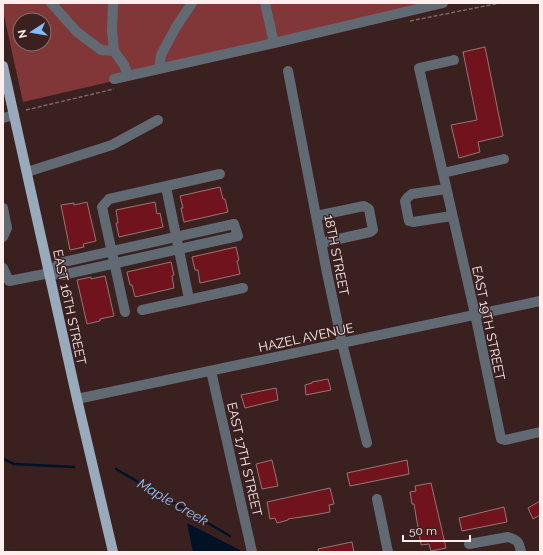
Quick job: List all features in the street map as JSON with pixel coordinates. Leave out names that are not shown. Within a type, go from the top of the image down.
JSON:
[{"type":"main road","name":"EAST 16TH STREET","points":[[3,66],[77,399],[113,552]]},
{"type":"street","points":[[52,3],[77,32],[101,50],[114,51]]},
{"type":"street","points":[[113,3],[112,31],[114,51],[124,65],[128,76]]},
{"type":"street","points":[[159,69],[161,55],[176,27],[192,3]]},
{"type":"street","points":[[265,3],[274,43]]},
{"type":"street","points":[[114,79],[442,3]]},
{"type":"street","name":"EAST 19TH STREET","points":[[454,60],[420,68],[501,439],[505,440],[540,432]]},
{"type":"street","name":"18TH STREET","points":[[288,71],[342,343],[367,443]]},
{"type":"street","points":[[3,118],[14,115]]},
{"type":"street","points":[[27,172],[112,145],[158,120]]},
{"type":"street","points":[[443,173],[504,159]]},
{"type":"street","points":[[125,312],[102,207],[109,199],[220,174]]},
{"type":"street","points":[[166,186],[178,249],[190,300]]},
{"type":"street","points":[[446,189],[412,194],[408,197],[405,201],[409,221],[413,222],[452,216]]},
{"type":"street","points":[[316,216],[364,206],[369,209],[373,230],[370,232],[321,243]]},
{"type":"street","points":[[3,208],[7,228],[3,237]]},
{"type":"street","points":[[3,268],[8,281],[50,273],[62,275],[238,236],[234,224],[59,262],[50,273]]},
{"type":"street","points":[[142,310],[243,288]]},
{"type":"street","name":"HAZEL AVENUE","points":[[77,399],[540,300]]},
{"type":"street","name":"EAST 17TH STREET","points":[[211,371],[252,552]]},
{"type":"street","points":[[377,499],[388,552]]},
{"type":"street","points":[[469,544],[508,537],[514,538],[519,543],[521,552]]},
{"type":"shaded area","points":[[3,3],[450,3],[23,102],[12,52],[52,52],[52,12],[12,12],[12,52],[3,11]]},
{"type":"water","points":[[187,523],[240,550],[240,552],[193,552]]},
{"type":"building","points":[[485,47],[503,136],[478,142],[480,152],[459,158],[451,125],[477,120],[463,52]]},
{"type":"building","points":[[220,187],[228,212],[184,222],[180,196]]},
{"type":"building","points":[[87,202],[96,241],[83,244],[84,247],[70,250],[61,205],[74,203],[74,205]]},
{"type":"building","points":[[155,202],[157,214],[160,213],[163,227],[119,237],[116,223],[118,223],[116,210]]},
{"type":"building","points":[[236,247],[240,274],[200,283],[198,270],[195,270],[192,257]]},
{"type":"building","points":[[171,262],[174,275],[172,276],[174,288],[135,297],[127,272]]},
{"type":"building","points":[[105,276],[114,316],[87,324],[77,280]]},
{"type":"building","points":[[328,379],[331,390],[306,395],[305,385]]},
{"type":"building","points":[[276,388],[278,400],[245,408],[241,395]]},
{"type":"building","points":[[272,460],[278,486],[262,489],[256,464]]},
{"type":"building","points":[[407,460],[409,474],[350,486],[347,473]]},
{"type":"building","points":[[431,483],[446,548],[431,551],[429,544],[421,545],[414,504],[412,504],[410,492],[416,491],[415,486]]},
{"type":"building","points":[[330,488],[334,504],[329,505],[330,512],[288,519],[277,523],[275,518],[270,519],[267,502]]},
{"type":"building","points":[[540,501],[540,515],[533,519],[528,508]]},
{"type":"building","points":[[504,507],[507,522],[462,531],[459,518]]},
{"type":"building","points":[[352,542],[354,552],[319,552],[318,549]]},
{"type":"waterway","name":"Maple Creek","points":[[3,459],[14,464],[74,467]]},
{"type":"waterway","name":"Maple Creek","points":[[116,469],[230,536]]}]
